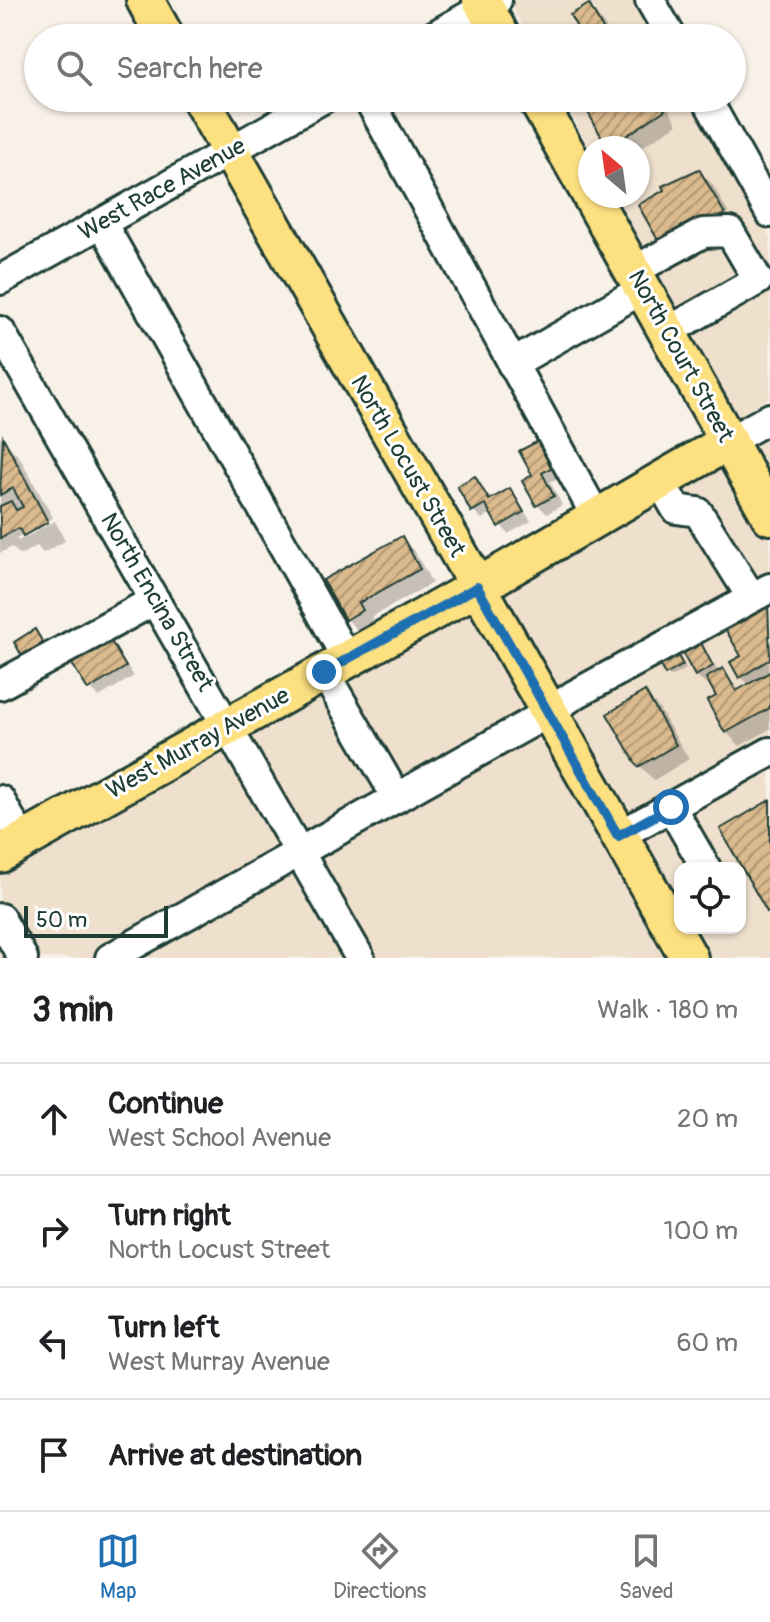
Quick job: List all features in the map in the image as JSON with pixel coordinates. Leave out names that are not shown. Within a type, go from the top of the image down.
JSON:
[{"type":"main road","points":[[145,0],[158,24]]},
{"type":"main road","points":[[487,2],[496,24]]},
{"type":"main road","name":"North Locust Street","points":[[208,112],[689,958]]},
{"type":"main road","name":"North Court Street","points":[[544,112],[578,173]]},
{"type":"main road","name":"North Court Street","points":[[597,208],[770,516]]},
{"type":"main road","name":"West Murray Avenue","points":[[11,847],[477,587],[729,441]]},
{"type":"street","points":[[650,0],[664,24]]},
{"type":"street","points":[[452,24],[487,2]]},
{"type":"street","name":"West Race Avenue","points":[[0,280],[300,112]]},
{"type":"street","points":[[376,112],[597,518]]},
{"type":"street","points":[[714,112],[770,213]]},
{"type":"street","points":[[102,223],[336,666],[397,798]]},
{"type":"street","points":[[512,364],[703,233],[730,232],[758,280],[667,332]]},
{"type":"street","name":"North Encina Street","points":[[0,331],[360,958]]},
{"type":"street","points":[[729,441],[770,418]]},
{"type":"street","points":[[110,958],[548,713],[574,695],[761,593],[698,512],[676,509],[660,481]]},
{"type":"street","points":[[0,685],[155,600]]},
{"type":"street","points":[[618,836],[770,752]]},
{"type":"street","points":[[0,800],[11,847]]},
{"type":"street","points":[[671,807],[703,862]]},
{"type":"street","points":[[0,918],[23,958]]},
{"type":"shaded area","points":[[508,0],[642,0],[655,24],[521,24]]},
{"type":"shaded area","points":[[570,112],[702,112],[770,238],[770,397],[738,416],[623,208],[650,208],[650,136],[583,136]]},
{"type":"shaded area","points":[[770,438],[770,958],[0,958],[0,877]]},
{"type":"building","points":[[589,4],[600,24],[575,24],[570,15]]},
{"type":"building","points":[[588,112],[662,112],[626,136],[601,136]]},
{"type":"building","points":[[699,169],[725,214],[663,249],[640,208],[650,208],[650,198],[664,190],[662,186]]},
{"type":"building","points":[[3,437],[48,522],[23,536],[19,528],[0,538],[0,506],[11,501],[16,510],[23,507],[13,488],[0,495]]},
{"type":"building","points":[[544,438],[558,464],[542,473],[554,496],[536,506],[522,481],[532,475],[519,451]]},
{"type":"building","points":[[475,476],[489,500],[510,488],[524,512],[498,527],[485,504],[471,512],[457,486]]},
{"type":"building","points":[[402,536],[420,569],[359,603],[363,610],[345,620],[323,580]]},
{"type":"building","points":[[768,602],[770,659],[739,678],[730,662],[741,656],[724,627]]},
{"type":"building","points":[[35,629],[46,648],[25,661],[14,642]]},
{"type":"building","points":[[108,636],[126,667],[88,690],[69,659]]},
{"type":"building","points":[[698,637],[713,666],[695,676],[679,647]]},
{"type":"building","points":[[674,648],[683,665],[665,675],[656,658]]},
{"type":"building","points":[[723,668],[736,691],[770,672],[770,708],[725,733],[707,701],[716,696],[706,678]]},
{"type":"building","points":[[645,691],[676,745],[638,767],[607,714]]},
{"type":"building","points":[[770,800],[770,910],[767,912],[746,875],[746,862],[739,862],[720,829]]},
{"type":"route","points":[[324,672],[477,587],[618,836],[671,807]]}]
